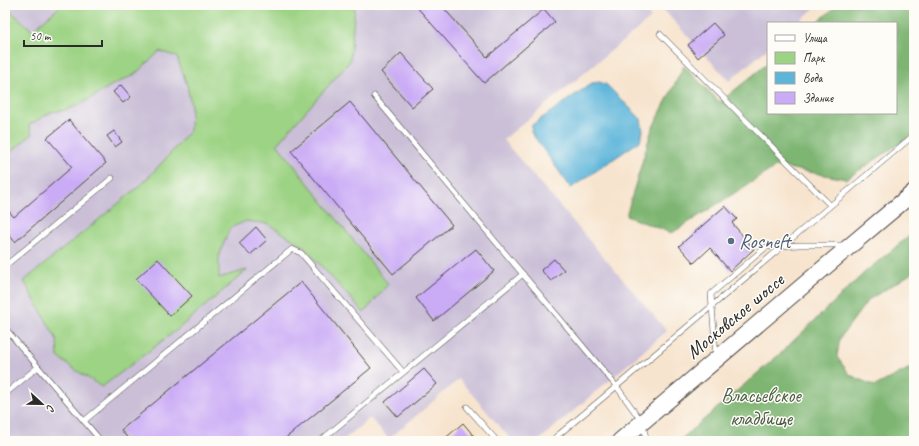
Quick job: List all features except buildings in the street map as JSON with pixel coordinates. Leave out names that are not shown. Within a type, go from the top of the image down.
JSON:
[{"type":"main road","name":"Московское шоссе","points":[[620,441],[914,192]]},
{"type":"lane","points":[[660,34],[830,205]]},
{"type":"lane","points":[[374,96],[616,387],[642,422],[647,441]]},
{"type":"lane","points":[[551,441],[914,135]]},
{"type":"lane","points":[[5,266],[112,178]]},
{"type":"lane","points":[[716,359],[711,294],[766,247],[799,245],[851,245]]},
{"type":"lane","points":[[84,421],[292,249],[301,253],[403,372]]},
{"type":"lane","points":[[320,441],[523,274]]},
{"type":"lane","points":[[5,328],[101,441]]},
{"type":"lane","points":[[5,394],[38,367]]},
{"type":"lane","points":[[467,407],[497,441]]},
{"type":"shaded area","points":[[5,5],[642,5],[651,18],[503,140],[667,331],[538,441],[512,441],[459,379],[389,439],[370,418],[342,441],[5,441]]},
{"type":"shaded area","points":[[659,5],[818,5],[798,22],[767,22],[767,49],[729,81]]},
{"type":"green space","points":[[62,5],[355,5],[350,61],[277,144],[388,284],[364,313],[303,246],[268,224],[246,221],[230,228],[219,255],[219,278],[247,270],[178,329],[102,387],[58,357],[57,340],[24,281],[142,184],[190,130],[191,106],[187,85],[177,57],[160,51],[134,75],[112,85],[83,103],[66,110],[51,112],[29,125],[32,134],[5,157],[5,6],[32,30]]},
{"type":"green space","points":[[838,5],[914,5],[914,134],[846,179],[777,166],[672,233],[626,216],[652,129],[684,66],[720,102],[767,64],[767,114],[897,114],[897,22],[817,22]]},
{"type":"green space","name":"Власьевское кладбище","points":[[914,232],[914,272],[868,300],[840,338],[837,357],[850,375],[875,386],[914,366],[914,441],[679,441],[782,352],[864,273]]},
{"type":"water","points":[[600,82],[607,85],[641,119],[643,131],[640,141],[571,188],[531,132],[532,125],[592,83]]},
{"type":"place","name":"Rosneft","points":[[731,241]]}]
